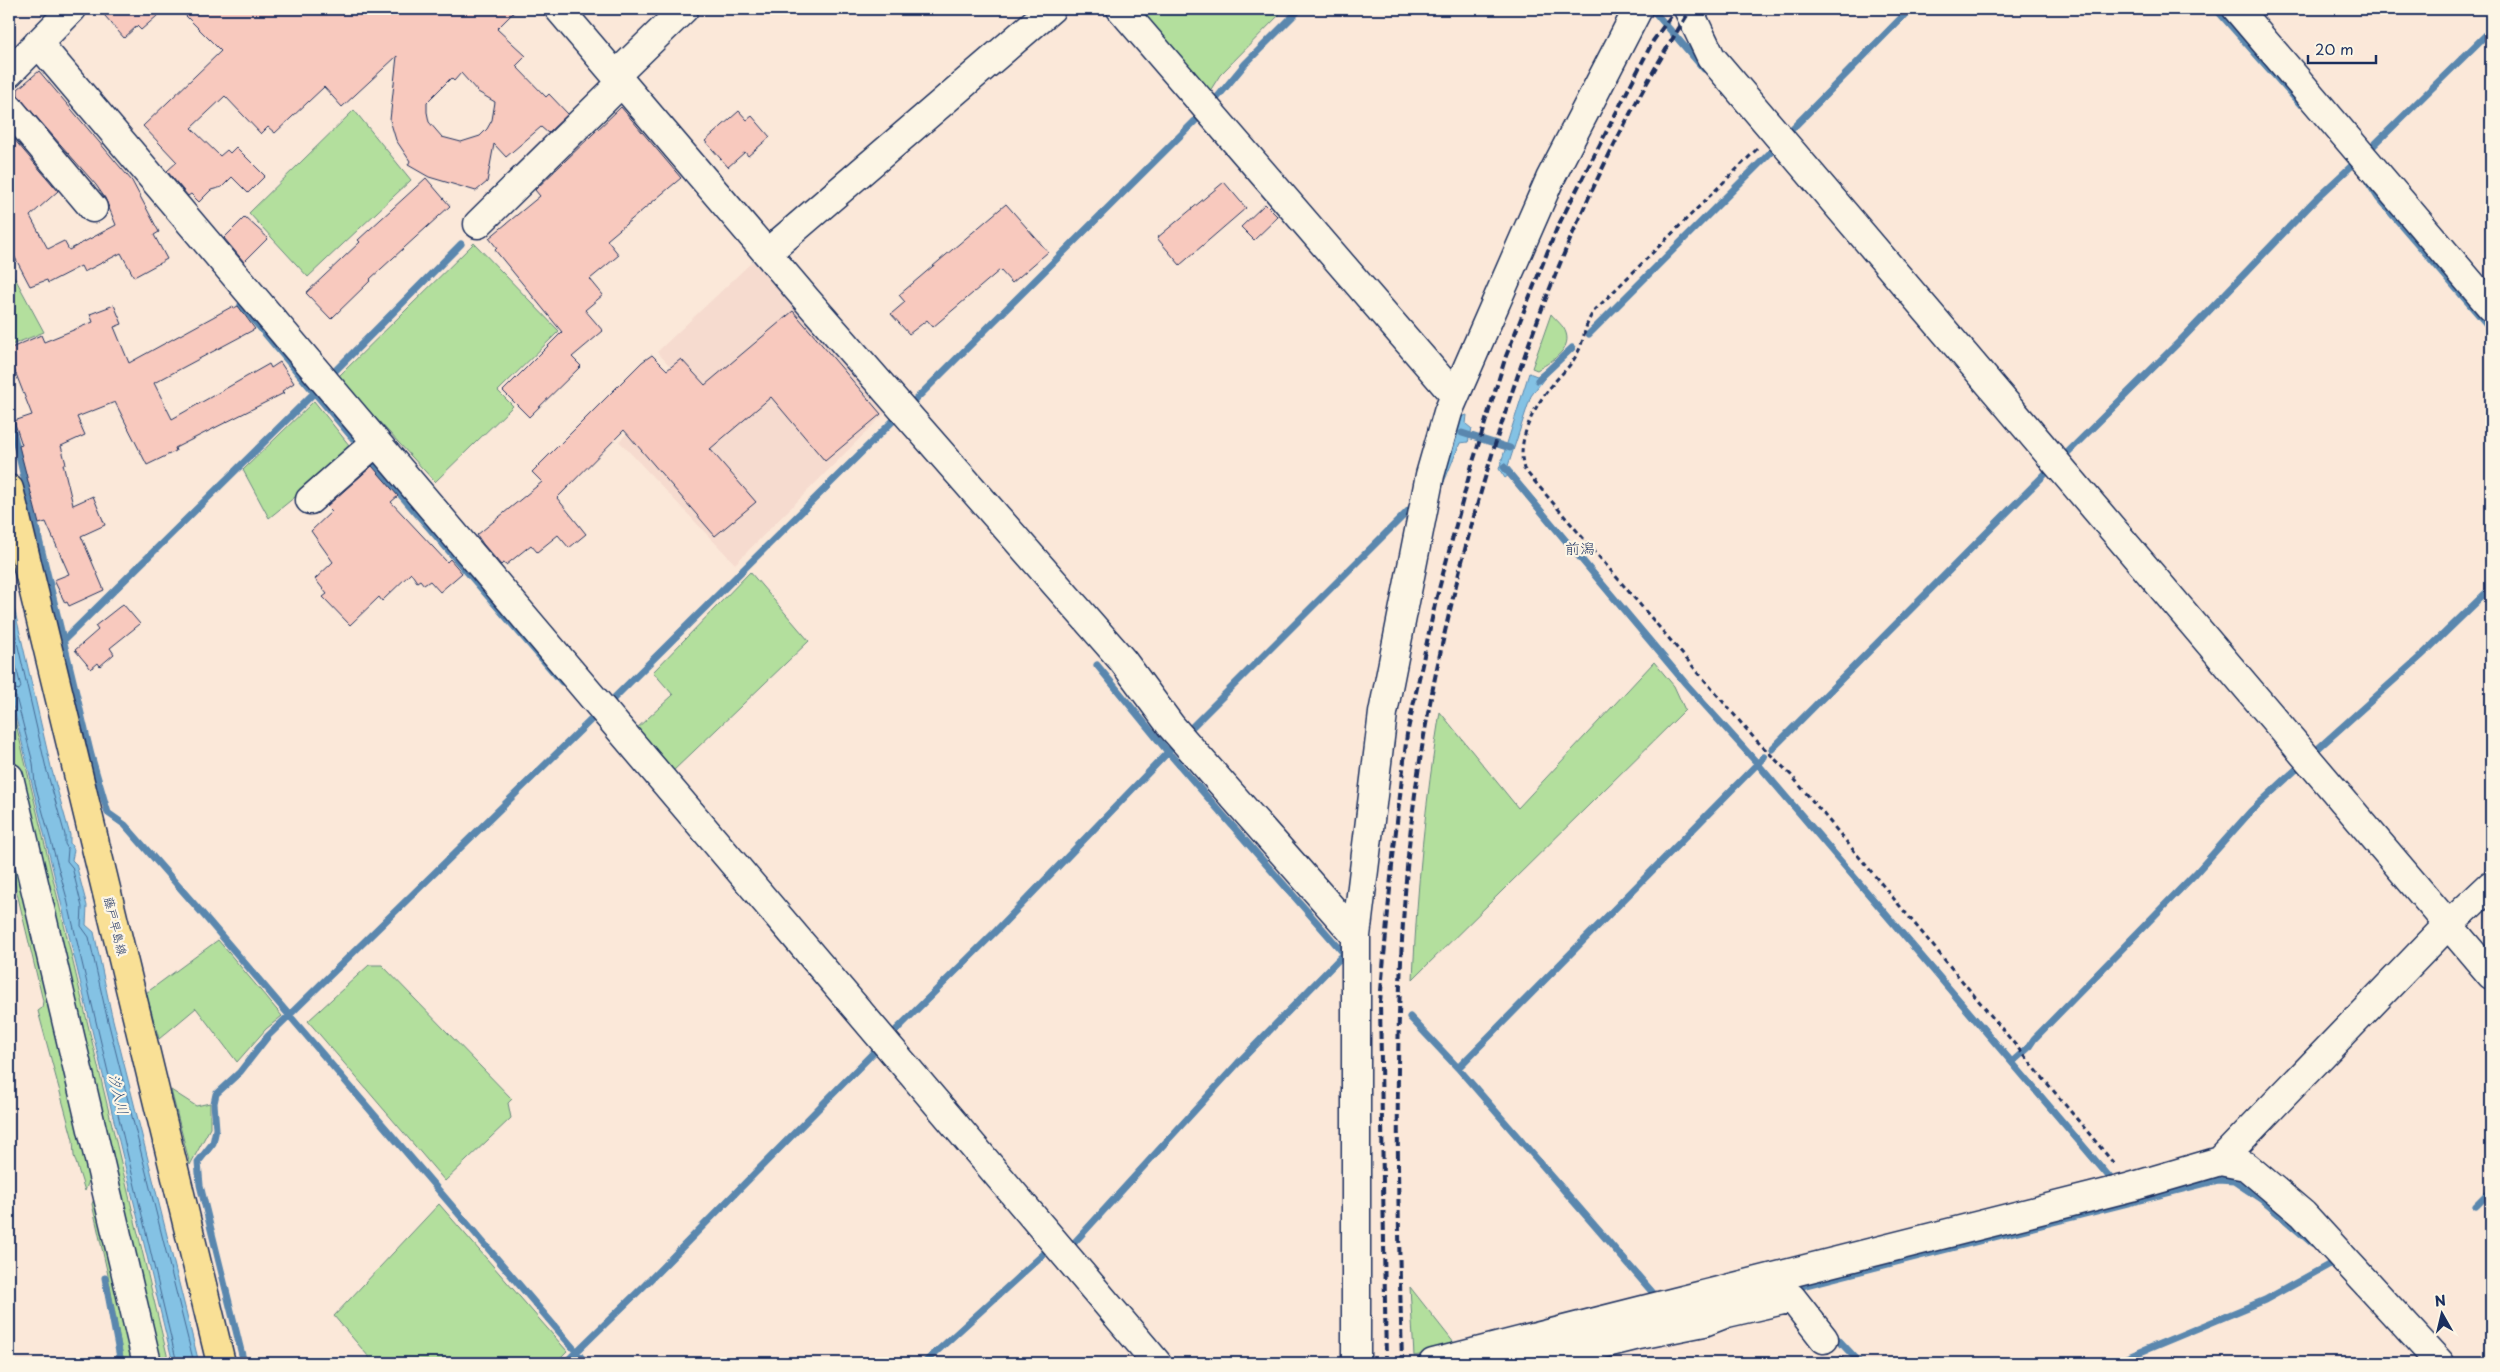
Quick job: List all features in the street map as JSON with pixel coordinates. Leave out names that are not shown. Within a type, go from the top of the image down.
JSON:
[{"type":"main road","name":"藤戸早島線","points":[[9,489],[222,1363]]},
{"type":"street","points":[[9,73],[72,9]]},
{"type":"street","points":[[559,9],[767,253],[1123,662],[1171,726],[1356,936]]},
{"type":"street","points":[[478,224],[684,9]]},
{"type":"street","points":[[767,253],[1051,9]]},
{"type":"street","points":[[1121,9],[1208,108],[1452,404]]},
{"type":"street","points":[[1688,9],[1711,57],[1960,351],[2058,463],[2444,930],[2491,975]]},
{"type":"street","points":[[2237,9],[2491,307]]},
{"type":"street","points":[[1356,1363],[1356,936],[1383,713],[1430,476],[1452,404],[1550,179],[1638,10]]},
{"type":"street","points":[[38,43],[368,448],[602,709],[1157,1363]]},
{"type":"street","points":[[9,108],[93,208]]},
{"type":"street","points":[[310,500],[368,448]]},
{"type":"street","points":[[9,777],[147,1363]]},
{"type":"street","points":[[2220,1162],[2444,930],[2491,885]]},
{"type":"street","points":[[1433,1363],[1464,1360],[1578,1339],[1781,1289],[2220,1162],[2246,1166],[2303,1214],[2440,1363]]},
{"type":"street","points":[[1781,1289],[1792,1298],[1824,1339]]},
{"type":"street","points":[[1527,1363],[1578,1339]]},
{"type":"path","points":[[1762,145],[1594,311],[1586,323],[1579,352],[1541,400],[1532,416],[1522,446],[1521,458],[1524,469],[1754,738],[1791,775],[2131,1187]]},
{"type":"shaded area","points":[[754,260],[885,413],[735,564],[619,441],[684,381],[657,352]]},
{"type":"green space","points":[[1135,9],[1285,9],[1220,75],[1208,94]]},
{"type":"green space","points":[[354,110],[411,180],[308,277],[249,213]]},
{"type":"green space","points":[[474,243],[559,331],[498,391],[513,406],[435,482],[338,377]]},
{"type":"green space","points":[[9,267],[44,332],[9,346]]},
{"type":"green space","points":[[1551,314],[1565,330],[1566,345],[1558,355],[1537,370],[1532,368]]},
{"type":"green space","points":[[314,401],[353,450],[269,518],[243,470]]},
{"type":"green space","points":[[750,572],[809,641],[672,772],[635,730],[673,695],[653,672]]},
{"type":"green space","points":[[1654,662],[1674,686],[1685,710],[1413,979],[1422,846],[1440,712],[1518,808]]},
{"type":"green space","points":[[9,695],[169,1363],[151,1363],[9,758]]},
{"type":"green space","points":[[9,805],[91,1176],[85,1191],[74,1156],[73,1140],[38,1011],[42,1008],[43,1001],[9,860]]},
{"type":"green space","points":[[218,940],[282,1016],[266,1029],[237,1062],[196,1008],[159,1039],[146,993]]},
{"type":"green space","points":[[369,965],[382,965],[512,1099],[508,1103],[511,1118],[445,1181],[308,1021]]},
{"type":"green space","points":[[171,1090],[196,1106],[210,1103],[210,1128],[190,1165]]},
{"type":"green space","points":[[100,1182],[142,1363],[124,1363],[108,1275],[92,1204]]},
{"type":"green space","points":[[439,1204],[567,1351],[555,1363],[374,1363],[334,1316]]},
{"type":"green space","points":[[1410,1287],[1458,1348],[1414,1356]]},
{"type":"water","points":[[1543,371],[1546,376],[1531,396],[1508,466],[1513,472],[1505,478],[1499,469],[1529,373],[1537,376]]},
{"type":"water","points":[[1467,415],[1466,424],[1472,429],[1468,442],[1460,443],[1444,482],[1447,461],[1461,417]]},
{"type":"water","name":"汐入川","points":[[9,586],[51,767],[70,835],[70,843],[74,850],[72,860],[76,864],[87,906],[86,925],[94,932],[111,1012],[199,1363],[173,1363],[9,689]]},
{"type":"building","points":[[99,9],[165,9],[141,30],[137,26],[124,38]]},
{"type":"building","points":[[179,9],[517,9],[497,29],[526,56],[516,66],[546,97],[549,94],[568,114],[548,133],[541,127],[506,157],[494,144],[487,182],[476,191],[429,177],[408,165],[410,161],[396,140],[390,120],[397,56],[342,107],[324,87],[275,133],[268,127],[261,134],[225,96],[191,128],[220,156],[227,150],[230,153],[236,147],[265,176],[248,193],[232,177],[222,187],[211,190],[199,202],[191,194],[188,196],[167,171],[177,162],[143,126],[221,51]],"holes":[[[461,73],[478,92],[495,102],[492,120],[487,129],[480,136],[461,142],[442,137],[429,122],[427,102],[451,78],[454,81]]]},
{"type":"building","points":[[39,71],[132,181],[159,232],[154,235],[167,259],[134,277],[121,253],[84,272],[81,266],[48,283],[47,280],[30,286],[9,246],[9,141],[13,138],[58,191],[30,216],[48,249],[64,241],[69,250],[116,225],[105,198],[96,185],[18,96],[18,89]]},
{"type":"building","points":[[621,107],[681,178],[607,240],[619,255],[590,279],[603,295],[585,310],[603,331],[572,357],[581,366],[529,417],[503,391],[562,332],[495,250],[497,248],[489,238],[540,196],[535,190]]},
{"type":"building","points":[[739,111],[747,120],[752,116],[770,137],[748,156],[745,152],[728,167],[705,141]]},
{"type":"building","points":[[426,178],[450,206],[370,279],[331,319],[306,293],[360,242],[358,240]]},
{"type":"building","points":[[1224,182],[1246,208],[1180,265],[1157,238]]},
{"type":"building","points":[[1006,204],[1048,252],[1012,283],[1000,270],[933,327],[927,320],[909,334],[891,314],[905,302],[899,295]]},
{"type":"building","points":[[1265,204],[1278,217],[1254,240],[1241,227]]},
{"type":"building","points":[[245,217],[268,238],[244,262],[224,238]]},
{"type":"building","points":[[114,305],[122,324],[114,327],[129,363],[233,306],[234,308],[238,306],[255,329],[154,383],[172,419],[269,364],[271,368],[280,362],[294,383],[282,391],[284,393],[175,448],[176,451],[147,465],[115,402],[77,417],[85,435],[61,446],[66,464],[63,464],[73,505],[93,496],[105,525],[81,536],[104,590],[69,606],[67,602],[65,603],[54,580],[69,574],[46,522],[39,524],[19,446],[22,445],[14,421],[32,415],[9,356],[9,349],[41,335],[44,342],[93,322],[90,314]]},
{"type":"building","points":[[793,311],[881,414],[825,461],[771,397],[710,449],[756,502],[715,536],[624,430],[557,498],[586,534],[569,548],[558,535],[537,552],[531,545],[506,565],[503,563],[501,565],[483,544],[477,535],[542,482],[532,472],[642,362],[652,355],[667,370],[681,359],[705,385]]},
{"type":"building","points":[[372,466],[398,496],[391,502],[447,562],[450,559],[462,573],[440,592],[430,581],[424,585],[420,580],[417,582],[411,573],[382,601],[379,597],[350,625],[323,597],[327,594],[315,579],[333,562],[311,531],[332,511],[327,506]]},
{"type":"building","points":[[123,604],[140,624],[110,648],[114,654],[100,666],[98,663],[91,669],[75,650],[98,630],[95,626]]},
{"type":"waterway","points":[[1211,105],[1245,64],[1300,9]]},
{"type":"waterway","points":[[1652,9],[1704,69]]},
{"type":"waterway","points":[[1788,133],[1910,9]]},
{"type":"waterway","points":[[2216,9],[2300,104]]},
{"type":"waterway","points":[[2367,152],[2491,30]]},
{"type":"waterway","points":[[908,407],[1203,113]]},
{"type":"waterway","points":[[1589,334],[1777,146]]},
{"type":"waterway","points":[[2060,460],[2180,341],[2317,198],[2359,159]]},
{"type":"waterway","points":[[2368,182],[2379,199],[2491,329]]},
{"type":"waterway","points":[[333,373],[461,244]]},
{"type":"waterway","points":[[241,305],[361,448]]},
{"type":"waterway","points":[[1538,380],[1572,348]]},
{"type":"waterway","points":[[64,640],[316,391]]},
{"type":"waterway","points":[[606,706],[900,414]]},
{"type":"waterway","points":[[9,415],[91,755],[108,813],[125,825],[202,913],[586,1363]]},
{"type":"waterway","points":[[1462,433],[1510,448]]},
{"type":"waterway","points":[[368,457],[562,682]]},
{"type":"waterway","points":[[1504,467],[1686,684],[1757,763],[2112,1180]]},
{"type":"waterway","points":[[1772,749],[2052,467]]},
{"type":"waterway","points":[[1191,728],[1415,504]]},
{"type":"waterway","points":[[2313,753],[2421,656],[2491,588]]},
{"type":"waterway","points":[[1097,665],[1168,752],[1347,957]]},
{"type":"waterway","points":[[244,1363],[200,1185],[198,1162],[213,1143],[216,1129],[214,1103],[216,1094],[240,1072],[268,1036],[598,713]]},
{"type":"waterway","points":[[888,1038],[997,930],[1171,749]]},
{"type":"waterway","points":[[1458,1068],[1764,757]]},
{"type":"waterway","points":[[2012,1062],[2028,1048],[2034,1039],[2196,873],[2251,811],[2302,764]]},
{"type":"waterway","points":[[1065,1246],[1073,1244],[1238,1063],[1344,954]]},
{"type":"waterway","points":[[1410,1017],[1458,1068],[1653,1293]]},
{"type":"waterway","points":[[565,1363],[644,1286],[880,1046]]},
{"type":"waterway","points":[[1790,1289],[2218,1180],[2234,1181],[2261,1199],[2312,1243]]},
{"type":"waterway","points":[[2476,1206],[2491,1191]]},
{"type":"waterway","points":[[924,1363],[1048,1250],[1052,1249]]},
{"type":"waterway","points":[[2114,1363],[2265,1300],[2332,1263]]},
{"type":"waterway","points":[[105,1278],[121,1363]]},
{"type":"waterway","points":[[1832,1333],[1860,1363]]},
{"type":"railway","points":[[1386,1363],[1380,1002],[1392,866],[1407,734],[1436,600],[1472,465],[1506,356],[1557,228],[1653,41],[1676,9]]},
{"type":"railway","points":[[1402,1363],[1398,1054],[1403,930],[1407,868],[1416,785],[1438,663],[1467,542],[1508,403],[1532,334],[1559,266],[1619,135],[1691,9]]},
{"type":"district","name":"前潟","points":[[1580,547]]}]
